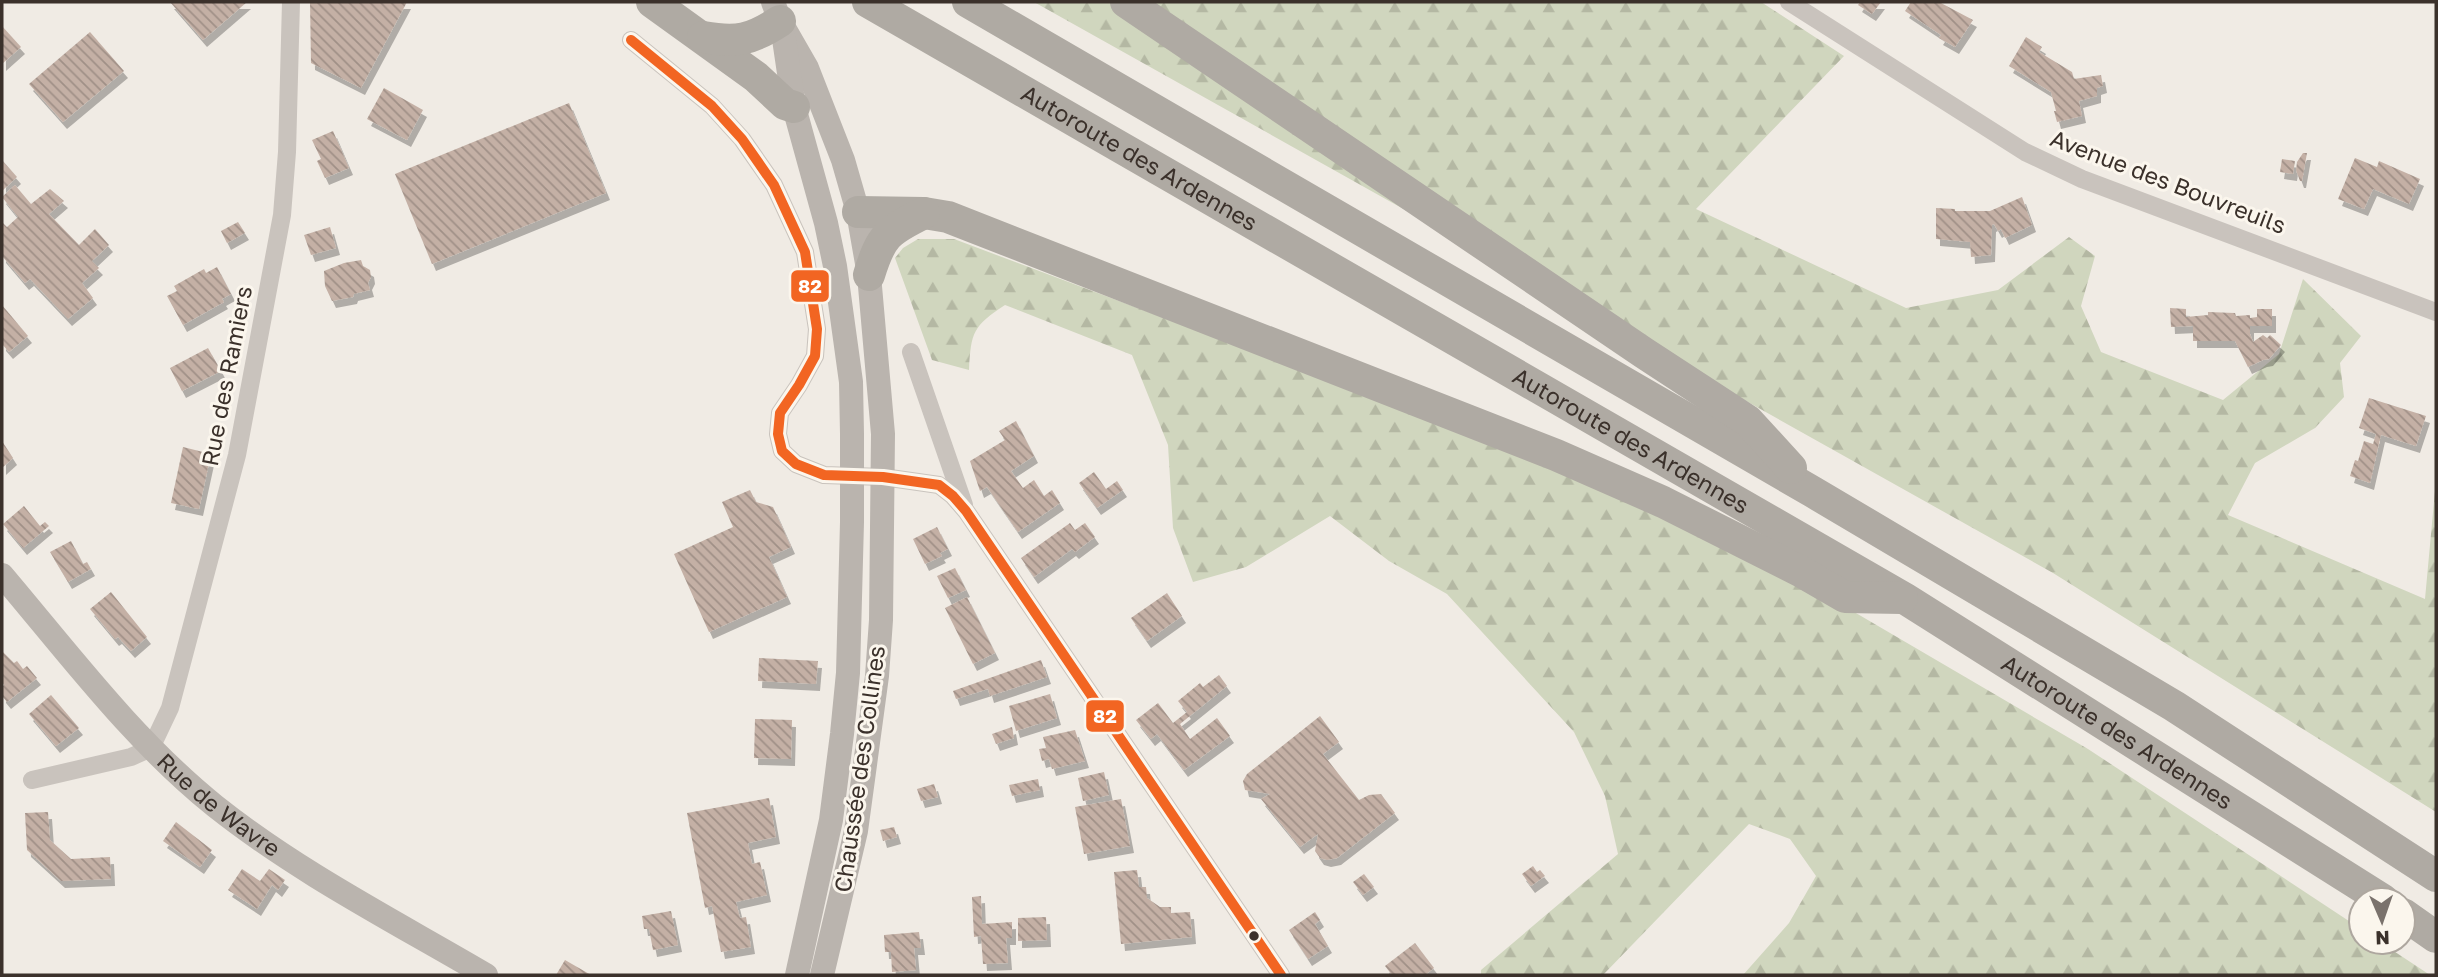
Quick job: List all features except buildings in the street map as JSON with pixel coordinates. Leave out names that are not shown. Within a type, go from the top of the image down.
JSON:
[{"type":"highway","points":[[652,2],[757,77],[785,104],[794,107]]},
{"type":"highway","name":"Autoroute des Ardennes","points":[[868,2],[1904,598],[2361,886]]},
{"type":"highway","name":"Autoroute des Ardennes","points":[[968,2],[1813,492],[2174,706],[2436,876]]},
{"type":"highway","points":[[1126,2],[1748,421],[1813,492]]},
{"type":"highway","points":[[703,37],[727,42],[750,37],[777,12]]},
{"type":"highway","points":[[858,212],[924,213],[948,217],[1556,455],[1663,502],[1845,597],[1904,598]]},
{"type":"highway","points":[[869,275],[878,244],[901,224],[924,213]]},
{"type":"highway","points":[[2417,924],[2436,937]]},
{"type":"main road","points":[[777,12],[797,63],[834,190],[839,198],[858,212]]},
{"type":"main road","name":"Chaussée des Collines","points":[[797,63],[794,107],[826,223],[842,306],[851,382],[852,476],[848,673],[842,734],[831,820],[797,975]]},
{"type":"main road","name":"Chaussée des Collines","points":[[822,975],[856,831],[877,676],[881,620],[883,477],[880,382],[869,275],[858,212]]},
{"type":"main road","name":"Rue de Wavre","points":[[2,575],[151,748],[213,804],[283,856],[486,975]]},
{"type":"street","name":"Rue des Ramiers","points":[[151,748],[170,708],[212,553],[237,455],[263,326],[282,215],[291,2]]},
{"type":"street","name":"Avenue des Bouvreuils","points":[[1789,2],[2025,152],[2082,179],[2436,312]]},
{"type":"street","points":[[631,40],[712,106],[743,139],[779,195],[805,252],[817,329],[815,356],[780,413],[778,434],[782,452],[796,464],[824,475],[883,477],[939,485],[953,496],[1281,975]]},
{"type":"street","points":[[911,352],[966,512]]},
{"type":"street","points":[[33,780],[131,757],[151,748]]},
{"type":"green space","points":[[1034,2],[1761,2],[1844,56],[1696,209],[1906,308],[1998,290],[2069,237],[2095,256],[2081,306],[2101,352],[2223,400],[2279,354],[2303,279],[2361,336],[2340,363],[2344,397],[2315,428],[2255,463],[2228,515],[2425,599],[2436,480],[2436,812],[2053,573]]},
{"type":"green space","points":[[918,239],[954,239],[1462,430],[1779,568],[2088,749],[2347,920],[2347,956],[2401,956],[2430,975],[1743,975],[1789,923],[1816,876],[1790,839],[1749,824],[1603,975],[1481,975],[1481,970],[1618,854],[1605,796],[1574,732],[1447,594],[1389,561],[1330,516],[1246,567],[1193,582],[1173,528],[1168,445],[1132,355],[1005,305],[986,319],[976,331],[969,370],[932,360],[895,258],[903,248]]},
{"type":"transit line","name":"82","points":[[631,40],[712,106],[742,139],[774,185],[805,252],[817,329],[815,356],[780,413],[778,434],[782,451],[796,464],[824,475],[883,477],[939,485],[953,496],[966,511],[1281,975]]}]
